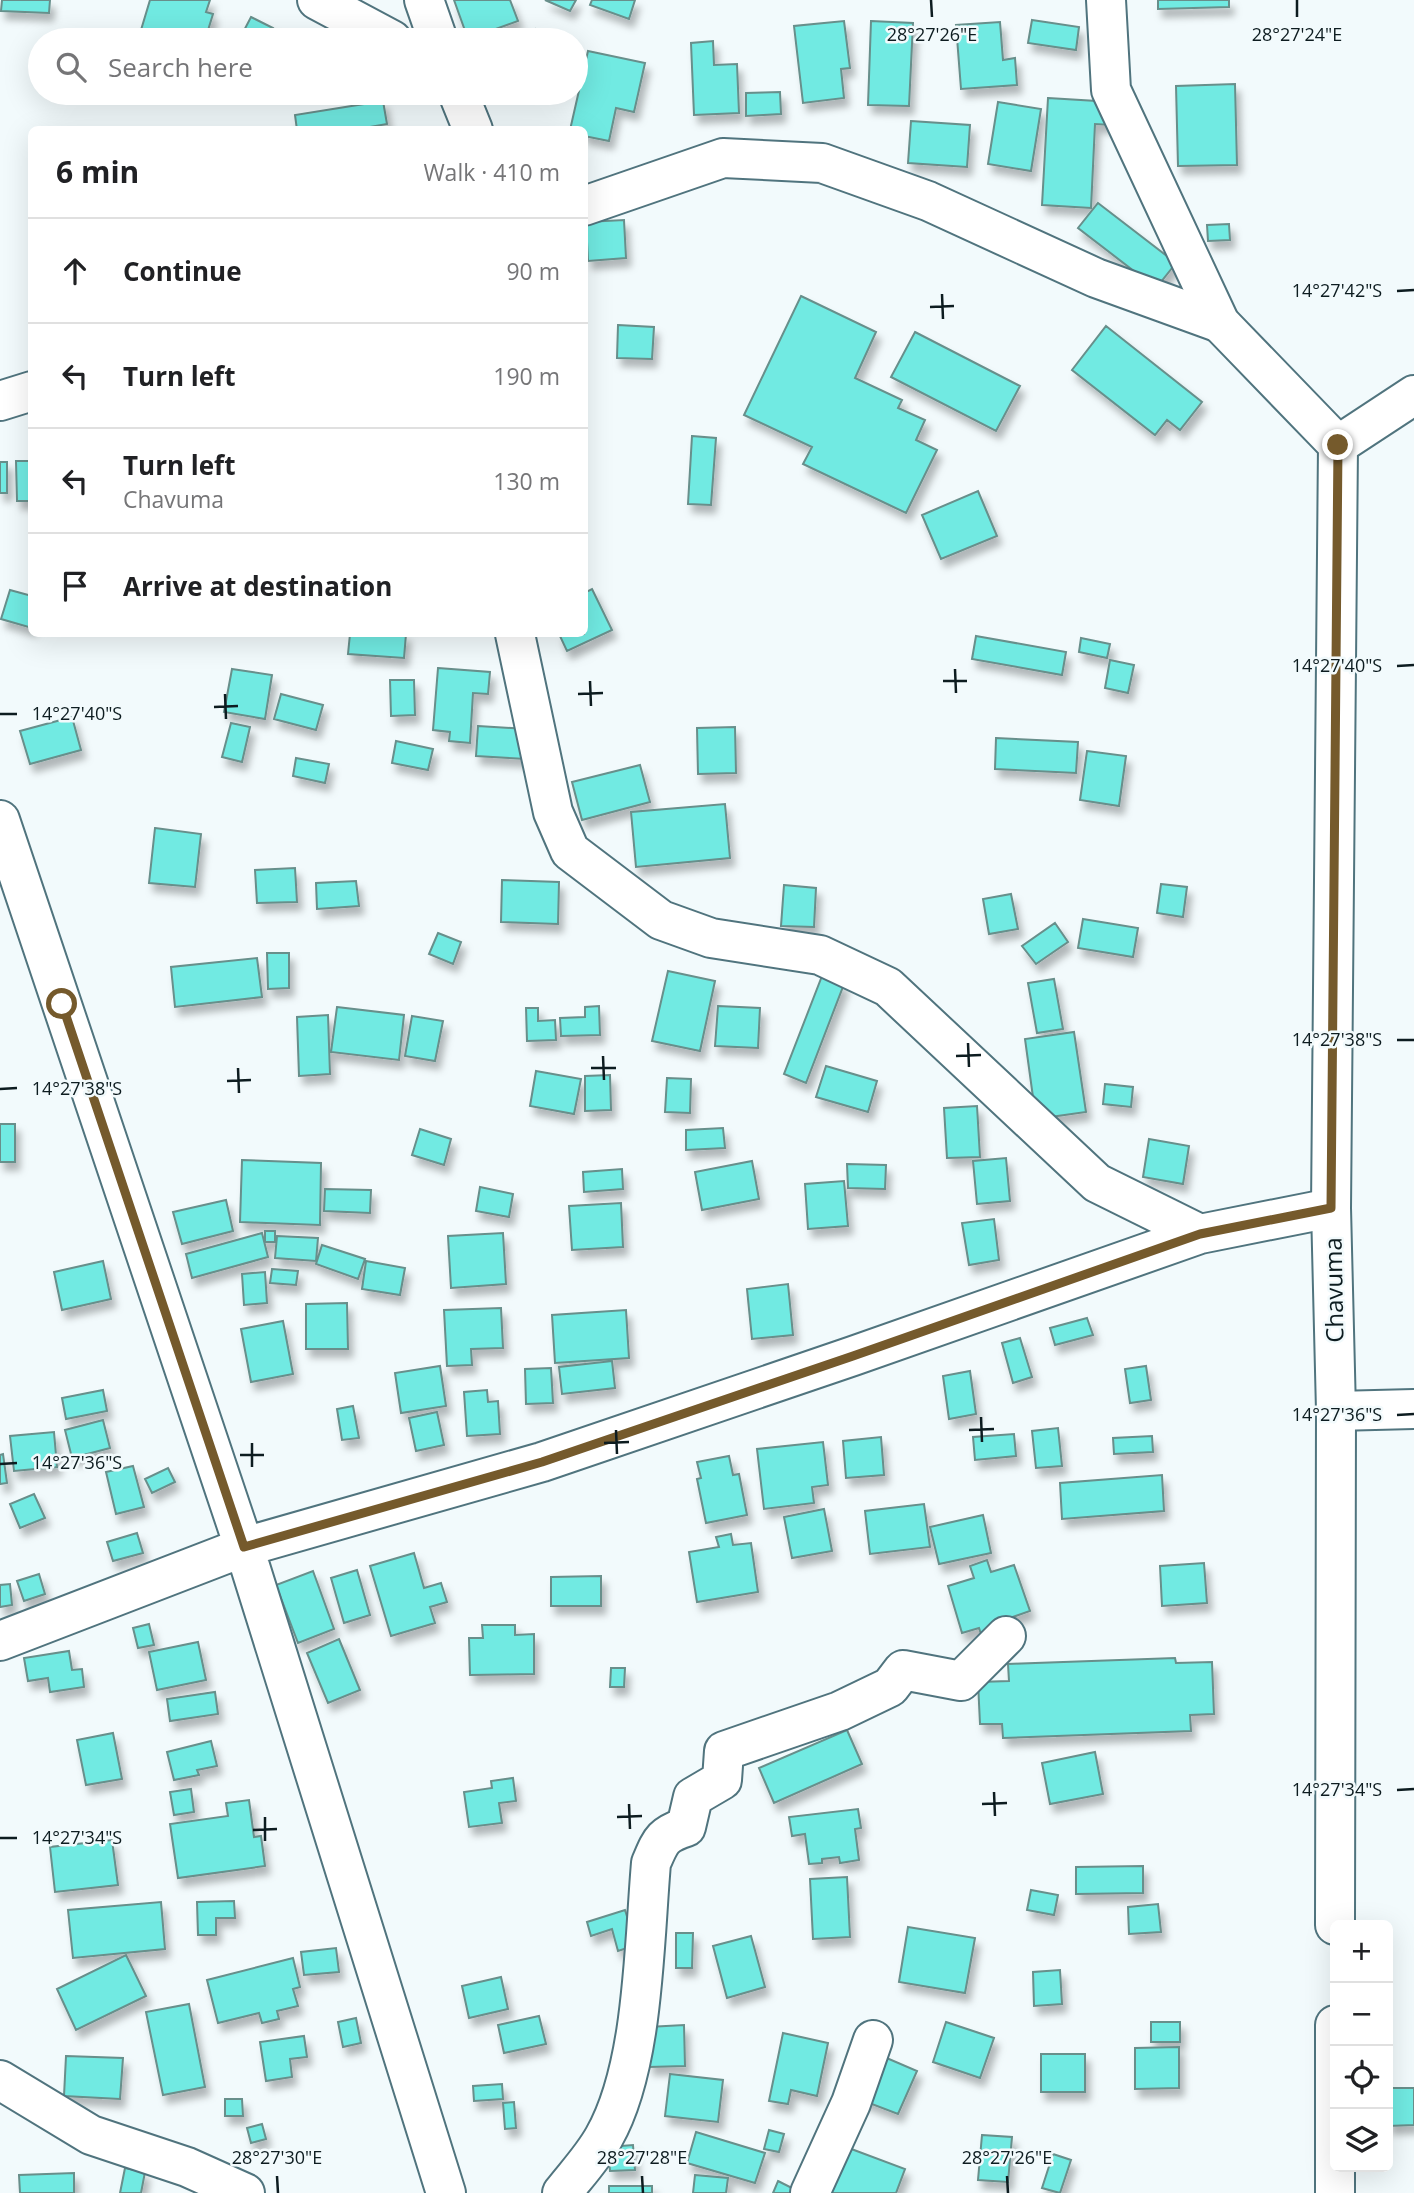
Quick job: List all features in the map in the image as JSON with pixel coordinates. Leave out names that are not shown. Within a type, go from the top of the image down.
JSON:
[{"type":"street","points":[[317,0],[370,28]]},
{"type":"street","points":[[424,0],[434,28]]},
{"type":"street","points":[[1106,0],[1111,90],[1220,323],[1338,445],[1414,395]]},
{"type":"street","points":[[463,105],[471,126]]},
{"type":"street","points":[[588,204],[723,158],[822,163],[928,201],[1096,278],[1220,323]]},
{"type":"street","points":[[0,401],[28,392]]},
{"type":"street","name":"Chavuma","points":[[1335,1920],[1336,1411],[1331,1208],[1338,445]]},
{"type":"street","points":[[516,637],[553,813],[570,851],[661,920],[711,939],[820,955],[888,987],[1097,1183],[1200,1234]]},
{"type":"street","points":[[0,820],[244,1547],[446,2193]]},
{"type":"street","points":[[0,1641],[244,1547],[542,1462],[1200,1234],[1331,1208]]},
{"type":"street","points":[[1336,1411],[1414,1409]]},
{"type":"street","points":[[562,2193],[603,2139],[619,2106],[629,2068],[639,2005],[651,1863],[659,1844],[669,1833],[687,1827],[693,1797],[722,1780],[724,1751],[840,1711],[890,1687],[903,1670],[961,1681],[1006,1636]]},
{"type":"street","points":[[810,2193],[851,2103],[873,2040]]},
{"type":"street","points":[[1335,2046],[1335,2193]]},
{"type":"street","points":[[0,2080],[91,2135],[187,2167],[245,2193]]},
{"type":"building","points":[[2,0],[50,0],[49,13],[1,11]]},
{"type":"building","points":[[150,0],[210,0],[206,12],[213,14],[209,28],[142,28]]},
{"type":"building","points":[[454,0],[510,0],[518,21],[499,28],[464,28]]},
{"type":"building","points":[[545,0],[576,0],[570,11]]},
{"type":"building","points":[[592,0],[635,0],[629,19],[590,5]]},
{"type":"building","points":[[1158,0],[1229,0],[1229,7],[1158,9]]},
{"type":"building","points":[[251,17],[273,28],[245,28]]},
{"type":"building","points":[[1032,20],[1079,27],[1076,50],[1028,43]]},
{"type":"building","points":[[844,21],[850,68],[841,69],[844,98],[803,103],[794,26]]},
{"type":"building","points":[[871,21],[913,23],[909,106],[868,105]]},
{"type":"building","points":[[1000,22],[1003,60],[1015,58],[1017,85],[961,89],[956,25]]},
{"type":"building","points":[[713,41],[714,65],[737,64],[739,113],[694,115],[691,43]]},
{"type":"building","points":[[588,51],[645,63],[634,112],[616,108],[609,141],[588,137],[588,126],[571,126],[576,105],[588,105]]},
{"type":"building","points":[[1235,84],[1237,165],[1178,166],[1176,86]]},
{"type":"building","points":[[780,92],[781,114],[746,116],[746,93]]},
{"type":"building","points":[[1048,98],[1113,102],[1112,125],[1095,124],[1091,208],[1042,205]]},
{"type":"building","points":[[998,102],[1041,109],[1031,171],[988,164]]},
{"type":"building","points":[[358,105],[384,105],[387,124],[296,126],[295,115]]},
{"type":"building","points":[[911,121],[970,125],[967,167],[908,163]]},
{"type":"building","points":[[1098,203],[1176,263],[1156,288],[1078,228]]},
{"type":"building","points":[[624,220],[626,258],[588,261],[588,222]]},
{"type":"building","points":[[1229,224],[1230,240],[1208,241],[1207,225]]},
{"type":"building","points":[[801,296],[876,332],[855,378],[902,400],[898,408],[925,420],[916,440],[937,450],[906,513],[803,464],[812,447],[744,415]]},
{"type":"building","points":[[618,325],[654,327],[652,359],[617,358]]},
{"type":"building","points":[[1106,326],[1202,402],[1180,430],[1167,420],[1155,435],[1072,370]]},
{"type":"building","points":[[915,332],[1020,386],[996,431],[891,377]]},
{"type":"building","points":[[692,436],[716,438],[711,505],[688,504]]},
{"type":"building","points":[[16,461],[28,461],[28,501],[17,501]]},
{"type":"building","points":[[0,462],[7,462],[7,493],[0,493]]},
{"type":"building","points":[[978,491],[997,536],[941,559],[922,515]]},
{"type":"building","points":[[592,589],[612,630],[567,651],[560,637],[588,637],[588,591]]},
{"type":"building","points":[[10,590],[28,595],[28,627],[1,619]]},
{"type":"building","points":[[976,636],[1066,652],[1062,675],[972,659]]},
{"type":"building","points":[[350,637],[406,637],[404,658],[348,654]]},
{"type":"building","points":[[1081,638],[1110,644],[1107,658],[1079,652]]},
{"type":"building","points":[[1110,660],[1134,665],[1128,693],[1105,688]]},
{"type":"building","points":[[438,668],[490,672],[488,694],[473,693],[470,743],[449,741],[450,732],[433,730]]},
{"type":"building","points":[[232,669],[272,675],[265,719],[224,712]]},
{"type":"building","points":[[390,680],[414,680],[415,715],[391,716]]},
{"type":"building","points":[[281,694],[323,705],[316,730],[274,719]]},
{"type":"building","points":[[72,717],[81,750],[30,764],[20,731]]},
{"type":"building","points":[[231,723],[250,727],[242,762],[222,757]]},
{"type":"building","points":[[478,726],[527,729],[526,759],[476,756]]},
{"type":"building","points":[[735,727],[736,773],[698,774],[697,728]]},
{"type":"building","points":[[996,738],[1078,742],[1076,773],[995,769]]},
{"type":"building","points":[[396,741],[433,749],[428,770],[392,763]]},
{"type":"building","points":[[1087,751],[1126,756],[1119,806],[1080,800]]},
{"type":"building","points":[[296,758],[329,764],[325,783],[293,776]]},
{"type":"building","points":[[640,765],[650,802],[582,820],[572,782]]},
{"type":"building","points":[[725,804],[730,858],[636,867],[631,812]]},
{"type":"building","points":[[155,828],[201,834],[195,887],[149,883]]},
{"type":"building","points":[[295,868],[297,902],[257,903],[255,870]]},
{"type":"building","points":[[502,880],[559,882],[558,924],[501,922]]},
{"type":"building","points":[[356,881],[359,906],[317,909],[316,883]]},
{"type":"building","points":[[1161,884],[1187,887],[1183,917],[1157,913]]},
{"type":"building","points":[[784,885],[816,888],[814,927],[781,926]]},
{"type":"building","points":[[1011,894],[1018,929],[989,934],[983,899]]},
{"type":"building","points":[[1083,919],[1138,928],[1133,957],[1078,948]]},
{"type":"building","points":[[1055,923],[1068,942],[1036,964],[1022,946]]},
{"type":"building","points":[[438,933],[461,942],[453,964],[429,954]]},
{"type":"building","points":[[267,953],[289,953],[289,988],[268,989]]},
{"type":"building","points":[[257,958],[262,997],[175,1007],[171,967]]},
{"type":"building","points":[[668,971],[715,981],[700,1051],[652,1041]]},
{"type":"building","points":[[822,976],[844,984],[806,1083],[784,1074]]},
{"type":"building","points":[[1054,979],[1063,1029],[1037,1033],[1028,983]]},
{"type":"building","points":[[599,1006],[600,1035],[561,1036],[560,1018],[585,1017],[585,1007]]},
{"type":"building","points":[[718,1006],[760,1008],[758,1048],[715,1046]]},
{"type":"building","points":[[337,1007],[404,1015],[399,1060],[331,1052]]},
{"type":"building","points":[[526,1008],[538,1008],[538,1021],[555,1020],[556,1040],[527,1041]]},
{"type":"building","points":[[328,1015],[330,1074],[299,1076],[297,1017]]},
{"type":"building","points":[[412,1016],[443,1021],[435,1061],[405,1056]]},
{"type":"building","points":[[1074,1032],[1086,1112],[1036,1119],[1025,1039]]},
{"type":"building","points":[[826,1066],[877,1081],[868,1112],[816,1097]]},
{"type":"building","points":[[536,1071],[581,1079],[574,1114],[530,1106]]},
{"type":"building","points":[[610,1075],[611,1110],[585,1111],[585,1076]]},
{"type":"building","points":[[667,1078],[691,1079],[690,1113],[665,1112]]},
{"type":"building","points":[[1105,1084],[1133,1087],[1131,1107],[1103,1104]]},
{"type":"building","points":[[977,1106],[980,1157],[947,1158],[944,1108]]},
{"type":"building","points":[[0,1124],[15,1124],[15,1162],[0,1162]]},
{"type":"building","points":[[723,1128],[725,1148],[686,1150],[686,1130]]},
{"type":"building","points":[[420,1129],[451,1139],[444,1165],[412,1155]]},
{"type":"building","points":[[1149,1139],[1189,1146],[1183,1184],[1143,1177]]},
{"type":"building","points":[[1006,1158],[1010,1201],[977,1204],[973,1161]]},
{"type":"building","points":[[242,1160],[321,1163],[320,1225],[240,1222]]},
{"type":"building","points":[[752,1161],[759,1199],[702,1210],[695,1172]]},
{"type":"building","points":[[847,1164],[886,1165],[885,1189],[848,1188]]},
{"type":"building","points":[[622,1169],[623,1189],[584,1192],[583,1172]]},
{"type":"building","points":[[844,1181],[848,1226],[808,1229],[805,1184]]},
{"type":"building","points":[[480,1187],[513,1194],[509,1217],[476,1211]]},
{"type":"building","points":[[325,1189],[371,1190],[370,1213],[324,1211]]},
{"type":"building","points":[[226,1200],[233,1231],[182,1244],[173,1212]]},
{"type":"building","points":[[621,1203],[623,1247],[572,1250],[569,1206]]},
{"type":"building","points":[[994,1219],[999,1260],[969,1265],[962,1223]]},
{"type":"building","points":[[265,1231],[275,1231],[275,1242],[265,1242]]},
{"type":"building","points":[[262,1233],[268,1257],[192,1278],[186,1254]]},
{"type":"building","points":[[503,1233],[506,1284],[451,1288],[448,1236]]},
{"type":"building","points":[[277,1236],[318,1238],[316,1261],[275,1258]]},
{"type":"building","points":[[322,1245],[365,1259],[358,1279],[316,1264]]},
{"type":"building","points":[[103,1261],[111,1299],[62,1310],[54,1272]]},
{"type":"building","points":[[366,1261],[405,1268],[400,1295],[362,1289]]},
{"type":"building","points":[[272,1269],[298,1271],[296,1285],[270,1283]]},
{"type":"building","points":[[265,1272],[267,1303],[244,1305],[242,1274]]},
{"type":"building","points":[[788,1284],[793,1335],[752,1339],[747,1289]]},
{"type":"building","points":[[347,1303],[348,1349],[306,1349],[306,1304]]},
{"type":"building","points":[[501,1308],[503,1348],[471,1349],[472,1365],[447,1366],[444,1310]]},
{"type":"building","points":[[626,1310],[629,1358],[555,1363],[552,1315]]},
{"type":"building","points":[[1087,1318],[1093,1335],[1055,1345],[1050,1328]]},
{"type":"building","points":[[283,1321],[293,1374],[251,1382],[241,1329]]},
{"type":"building","points":[[1020,1338],[1032,1377],[1013,1383],[1002,1343]]},
{"type":"building","points":[[612,1361],[615,1388],[562,1394],[559,1367]]},
{"type":"building","points":[[440,1366],[446,1406],[401,1413],[395,1373]]},
{"type":"building","points":[[1146,1366],[1151,1400],[1130,1403],[1125,1369]]},
{"type":"building","points":[[551,1368],[553,1403],[526,1404],[525,1369]]},
{"type":"building","points":[[970,1371],[976,1414],[949,1419],[943,1376]]},
{"type":"building","points":[[103,1390],[107,1411],[66,1419],[62,1398]]},
{"type":"building","points":[[487,1390],[488,1402],[498,1401],[500,1434],[467,1436],[464,1392]]},
{"type":"building","points":[[353,1406],[359,1438],[342,1440],[337,1409]]},
{"type":"building","points":[[437,1412],[444,1445],[416,1451],[409,1418]]},
{"type":"building","points":[[103,1420],[110,1448],[72,1458],[65,1430]]},
{"type":"building","points":[[1058,1428],[1062,1466],[1036,1468],[1032,1431]]},
{"type":"building","points":[[54,1432],[57,1467],[14,1471],[10,1436]]},
{"type":"building","points":[[1014,1434],[1016,1456],[975,1460],[973,1437]]},
{"type":"building","points":[[1152,1436],[1153,1452],[1114,1454],[1113,1438]]},
{"type":"building","points":[[881,1437],[884,1475],[846,1478],[843,1441]]},
{"type":"building","points":[[823,1442],[828,1485],[812,1487],[814,1503],[764,1509],[757,1449]]},
{"type":"building","points":[[3,1454],[7,1483],[0,1484],[0,1455]]},
{"type":"building","points":[[729,1456],[733,1475],[739,1474],[747,1515],[706,1523],[697,1479],[701,1478],[697,1462]]},
{"type":"building","points":[[133,1466],[144,1507],[116,1514],[106,1472]]},
{"type":"building","points":[[168,1468],[175,1482],[152,1493],[145,1479]]},
{"type":"building","points":[[1162,1475],[1164,1511],[1062,1519],[1060,1483]]},
{"type":"building","points":[[34,1494],[45,1518],[20,1528],[10,1504]]},
{"type":"building","points":[[924,1504],[930,1547],[870,1554],[865,1511]]},
{"type":"building","points":[[824,1509],[832,1551],[792,1558],[784,1517]]},
{"type":"building","points":[[983,1515],[991,1553],[939,1564],[930,1527]]},
{"type":"building","points":[[137,1533],[143,1553],[113,1561],[107,1542]]},
{"type":"building","points":[[731,1534],[733,1545],[751,1543],[758,1592],[697,1602],[689,1552],[719,1547],[716,1537]]},
{"type":"building","points":[[414,1553],[424,1588],[441,1583],[447,1602],[430,1607],[435,1623],[391,1636],[370,1566]]},
{"type":"building","points":[[987,1560],[991,1572],[1014,1565],[1030,1611],[1010,1618],[982,1637],[979,1628],[962,1633],[948,1586],[974,1578],[970,1566]]},
{"type":"building","points":[[1204,1563],[1207,1603],[1162,1606],[1160,1566]]},
{"type":"building","points":[[357,1570],[370,1615],[344,1623],[331,1578]]},
{"type":"building","points":[[313,1571],[334,1629],[298,1643],[276,1585]]},
{"type":"building","points":[[39,1574],[45,1594],[24,1601],[17,1581]]},
{"type":"building","points":[[601,1576],[601,1606],[551,1606],[551,1577]]},
{"type":"building","points":[[10,1584],[12,1605],[0,1607],[0,1585]]},
{"type":"building","points":[[149,1624],[154,1645],[138,1648],[133,1628]]},
{"type":"building","points":[[482,1625],[515,1625],[515,1635],[534,1634],[534,1674],[470,1675],[469,1638],[483,1638]]},
{"type":"building","points":[[339,1639],[360,1690],[328,1703],[307,1653]]},
{"type":"building","points":[[198,1642],[206,1680],[157,1690],[149,1652]]},
{"type":"building","points":[[69,1651],[72,1670],[82,1669],[84,1687],[50,1692],[48,1678],[28,1681],[24,1658]]},
{"type":"building","points":[[1175,1658],[1176,1663],[1212,1662],[1214,1714],[1190,1715],[1191,1731],[1003,1738],[1002,1724],[980,1724],[978,1682],[1009,1681],[1008,1664]]},
{"type":"building","points":[[611,1668],[625,1668],[624,1687],[610,1687]]},
{"type":"building","points":[[215,1692],[218,1714],[170,1721],[167,1699]]},
{"type":"building","points":[[847,1730],[862,1764],[774,1803],[759,1768]]},
{"type":"building","points":[[113,1733],[122,1779],[86,1785],[77,1740]]},
{"type":"building","points":[[211,1741],[217,1766],[197,1770],[199,1775],[174,1780],[167,1752]]},
{"type":"building","points":[[1095,1752],[1103,1794],[1050,1804],[1042,1763]]},
{"type":"building","points":[[513,1778],[516,1801],[499,1803],[502,1823],[469,1827],[464,1792],[492,1788],[491,1781]]},
{"type":"building","points":[[191,1789],[194,1812],[174,1815],[170,1792]]},
{"type":"building","points":[[249,1800],[254,1837],[261,1836],[265,1866],[178,1878],[170,1824],[228,1816],[226,1803]]},
{"type":"building","points":[[858,1809],[861,1828],[855,1829],[859,1860],[840,1863],[839,1857],[809,1864],[805,1834],[792,1836],[789,1817]]},
{"type":"building","points":[[112,1840],[118,1885],[55,1892],[50,1847]]},
{"type":"building","points":[[1143,1866],[1143,1893],[1076,1894],[1076,1867]]},
{"type":"building","points":[[847,1877],[850,1937],[813,1939],[810,1879]]},
{"type":"building","points":[[1031,1890],[1058,1895],[1054,1915],[1027,1910]]},
{"type":"building","points":[[234,1901],[235,1918],[216,1918],[216,1935],[198,1935],[197,1902]]},
{"type":"building","points":[[161,1902],[165,1949],[73,1958],[68,1910]]},
{"type":"building","points":[[1158,1904],[1161,1932],[1129,1934],[1128,1907]]},
{"type":"building","points":[[625,1910],[636,1945],[618,1951],[612,1929],[591,1936],[587,1922]]},
{"type":"building","points":[[908,1927],[975,1938],[965,1993],[899,1982]]},
{"type":"building","points":[[676,1933],[693,1933],[692,1968],[676,1968]]},
{"type":"building","points":[[751,1936],[765,1987],[727,1998],[713,1946]]},
{"type":"building","points":[[336,1948],[339,1972],[304,1975],[301,1952]]},
{"type":"building","points":[[126,1955],[146,1996],[76,2030],[57,1989]]},
{"type":"building","points":[[293,1958],[300,1987],[293,1989],[298,2006],[277,2011],[279,2019],[262,2023],[259,2013],[218,2023],[207,1980]]},
{"type":"building","points":[[1060,1970],[1062,2004],[1034,2006],[1033,1972]]},
{"type":"building","points":[[501,1977],[508,2009],[469,2018],[462,1986]]},
{"type":"building","points":[[189,2004],[205,2087],[163,2095],[146,2012]]},
{"type":"building","points":[[539,2016],[546,2044],[504,2053],[498,2025]]},
{"type":"building","points":[[356,2018],[361,2043],[343,2047],[338,2022]]},
{"type":"building","points":[[946,2022],[994,2038],[980,2078],[933,2062]]},
{"type":"building","points":[[1151,2022],[1180,2022],[1180,2042],[1151,2042]]},
{"type":"building","points":[[684,2025],[685,2066],[649,2067],[648,2027]]},
{"type":"building","points":[[783,2033],[828,2043],[817,2096],[791,2090],[788,2104],[769,2101]]},
{"type":"building","points":[[304,2036],[307,2057],[290,2059],[292,2077],[266,2081],[260,2042]]},
{"type":"building","points":[[1179,2047],[1179,2088],[1135,2089],[1135,2048]]},
{"type":"building","points":[[875,2053],[917,2071],[898,2114],[856,2098]]},
{"type":"building","points":[[1041,2054],[1085,2054],[1085,2092],[1041,2092]]},
{"type":"building","points":[[66,2056],[123,2058],[120,2099],[64,2096]]},
{"type":"building","points":[[670,2074],[723,2080],[718,2122],[665,2116]]},
{"type":"building","points":[[502,2084],[503,2099],[474,2101],[473,2086]]},
{"type":"building","points":[[1393,2088],[1414,2088],[1414,2125],[1393,2126]]},
{"type":"building","points":[[225,2099],[242,2099],[243,2116],[225,2116]]},
{"type":"building","points":[[514,2102],[516,2128],[505,2129],[503,2103]]},
{"type":"building","points":[[262,2124],[266,2139],[251,2143],[247,2128]]},
{"type":"building","points":[[769,2130],[784,2134],[779,2152],[764,2149]]},
{"type":"building","points":[[696,2132],[765,2153],[755,2183],[687,2163]]},
{"type":"building","points":[[982,2135],[1012,2137],[1008,2182],[978,2180]]},
{"type":"building","points":[[633,2145],[635,2170],[610,2171],[608,2147]]},
{"type":"building","points":[[846,2147],[905,2169],[896,2193],[828,2193]]},
{"type":"building","points":[[1053,2154],[1071,2160],[1060,2193],[1042,2188]]},
{"type":"building","points":[[125,2168],[145,2172],[141,2193],[120,2193]]},
{"type":"building","points":[[74,2173],[74,2193],[20,2193],[19,2175]]},
{"type":"building","points":[[695,2175],[728,2178],[726,2193],[693,2193]]},
{"type":"building","points":[[778,2181],[794,2189],[793,2193],[773,2193]]},
{"type":"building","points":[[609,2186],[652,2186],[652,2193],[609,2193]]},
{"type":"route","points":[[62,1004],[244,1547],[542,1462],[1200,1234],[1331,1208],[1338,445]]}]
